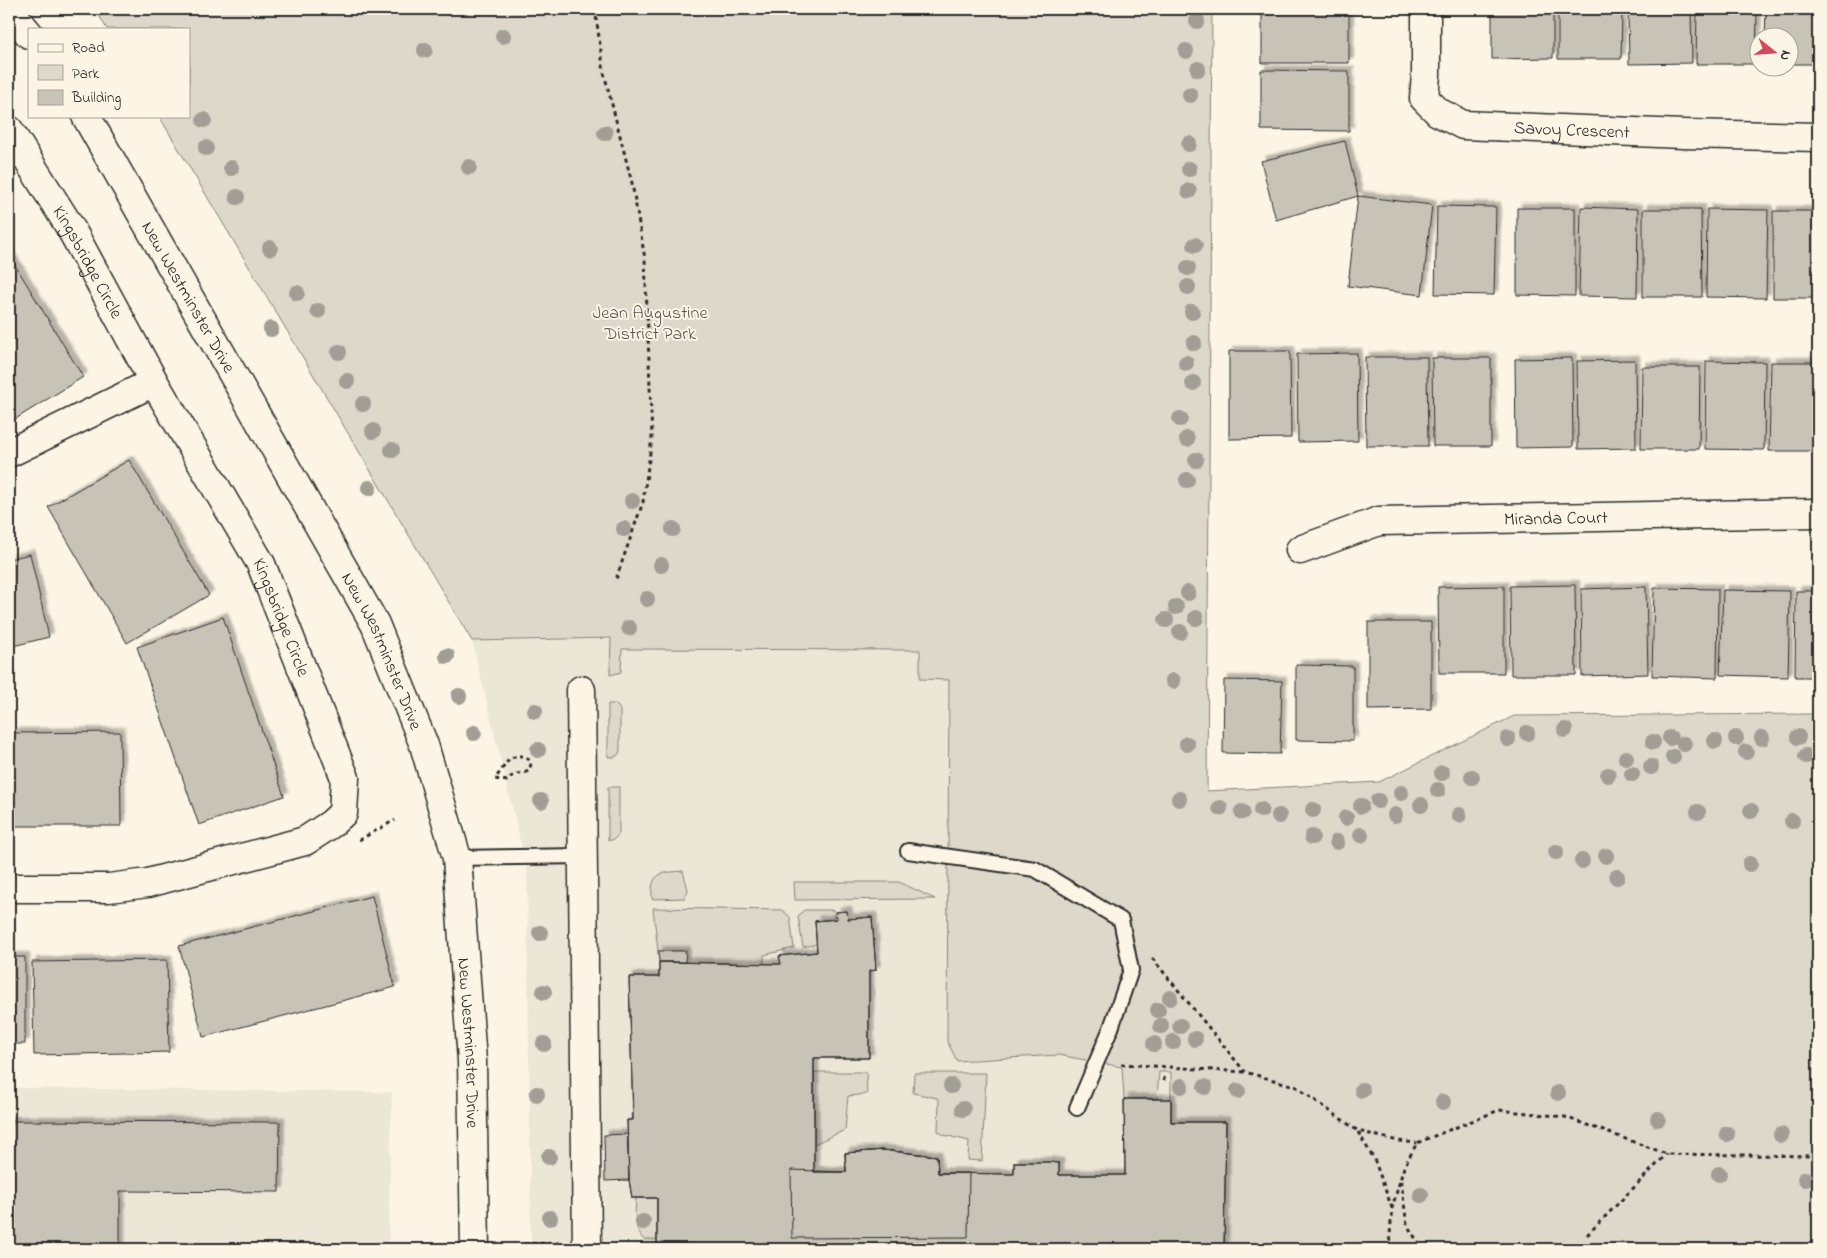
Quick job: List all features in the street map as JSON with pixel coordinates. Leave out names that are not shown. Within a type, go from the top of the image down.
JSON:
[{"type":"street","name":"Savoy Crescent","points":[[1426,9],[1424,98],[1438,112],[1463,125],[1683,134],[1818,137]]},
{"type":"street","points":[[9,10],[28,33]]},
{"type":"street","name":"New Westminster Drive","points":[[87,118],[375,624],[424,746],[457,858],[472,1061],[475,1249]]},
{"type":"street","name":"Kingsbridge Circle","points":[[9,130],[70,227],[154,382],[261,564],[346,778],[343,813],[331,824],[305,841],[148,883],[109,888],[9,888]]},
{"type":"street","points":[[9,452],[154,382]]},
{"type":"street","name":"Miranda Court","points":[[1300,550],[1379,521],[1818,513]]},
{"type":"street","points":[[581,690],[587,1249]]},
{"type":"lane","points":[[908,851],[1035,869],[1121,920],[1131,970],[1112,1028],[1077,1108]]},
{"type":"lane","points":[[457,858],[583,856]]},
{"type":"path","points":[[595,9],[604,73],[632,183],[645,259],[652,438],[643,502],[615,582]]},
{"type":"path","points":[[525,756],[531,762],[531,767],[523,775],[514,775],[507,780],[495,779],[510,758],[525,756]]},
{"type":"path","points":[[353,836],[360,841],[395,820]]},
{"type":"path","points":[[1152,958],[1245,1072]]},
{"type":"path","points":[[1097,1062],[1245,1072],[1295,1086],[1358,1131],[1417,1143],[1499,1110],[1566,1117],[1667,1154],[1818,1156]]},
{"type":"path","points":[[1358,1131],[1374,1159],[1392,1208]]},
{"type":"path","points":[[1389,1249],[1392,1208],[1404,1167],[1417,1143]]},
{"type":"path","points":[[1587,1235],[1667,1154]]},
{"type":"path","points":[[1401,1179],[1407,1226],[1418,1242]]},
{"type":"shaded area","points":[[959,625],[949,681],[947,1041],[958,1061],[1059,1055],[1123,1067],[1263,1078],[1250,1249],[531,1249],[527,869],[472,641],[611,638]]},
{"type":"shaded area","points":[[9,1088],[392,1092],[388,1249],[9,1249]]},
{"type":"green space","name":"Jean Augustine District Park","points":[[95,9],[1212,9],[1207,791],[1379,782],[1514,716],[1818,714],[1818,1249],[1224,1249],[1226,1122],[1171,1122],[1171,1072],[1159,1072],[1157,1098],[1124,1099],[1122,1067],[1059,1055],[957,1061],[947,1041],[949,680],[920,679],[920,650],[622,649],[621,672],[610,675],[611,638],[472,641],[160,118],[190,118],[190,28],[106,28]]},
{"type":"green space","points":[[608,704],[616,704],[620,710],[620,750],[619,754],[615,757],[608,757]]},
{"type":"green space","points":[[608,787],[619,787],[619,834],[613,840],[608,840]]},
{"type":"green space","points":[[683,871],[688,890],[685,898],[652,899],[653,884],[658,876],[669,872]]},
{"type":"green space","points":[[794,882],[899,882],[935,899],[795,900]]},
{"type":"green space","points":[[653,908],[782,910],[790,917],[794,948],[764,955],[764,964],[685,962],[685,951],[658,951]]},
{"type":"green space","points":[[804,910],[834,910],[834,919],[815,921],[817,944],[803,947],[798,916]]},
{"type":"green space","points":[[814,1072],[866,1072],[867,1094],[848,1096],[845,1130],[814,1144]]},
{"type":"green space","points":[[914,1073],[986,1073],[982,1161],[968,1160],[969,1141],[944,1135],[938,1131],[939,1101],[937,1098],[913,1093]]},
{"type":"green space","points":[[636,1198],[657,1198],[657,1240],[644,1240],[638,1231],[635,1210]]},
{"type":"building","points":[[1262,9],[1349,9],[1349,63],[1262,63]]},
{"type":"building","points":[[1492,9],[1553,9],[1553,58],[1492,59]]},
{"type":"building","points":[[1558,9],[1622,9],[1621,59],[1558,59]]},
{"type":"building","points":[[1628,9],[1691,9],[1692,63],[1629,64]]},
{"type":"building","points":[[1697,9],[1757,9],[1757,28],[1750,28],[1750,64],[1696,64]]},
{"type":"building","points":[[1766,9],[1818,9],[1818,64],[1800,64],[1800,28],[1765,28]]},
{"type":"building","points":[[1261,70],[1349,71],[1349,131],[1261,130]]},
{"type":"building","points":[[1345,141],[1358,196],[1276,220],[1261,161]]},
{"type":"building","points":[[1358,196],[1432,205],[1422,295],[1348,286]]},
{"type":"building","points":[[1437,206],[1496,207],[1494,295],[1435,294]]},
{"type":"building","points":[[1581,207],[1638,209],[1637,297],[1579,296]]},
{"type":"building","points":[[1517,208],[1575,208],[1575,296],[1517,295]]},
{"type":"building","points":[[1643,209],[1701,209],[1702,297],[1643,297]]},
{"type":"building","points":[[1707,209],[1768,210],[1766,298],[1706,297]]},
{"type":"building","points":[[1773,211],[1818,211],[1818,298],[1773,298]]},
{"type":"building","points":[[9,255],[83,377],[9,423]]},
{"type":"building","points":[[1229,351],[1290,351],[1291,438],[1229,439]]},
{"type":"building","points":[[1357,353],[1358,441],[1298,442],[1297,354]]},
{"type":"building","points":[[1365,357],[1427,357],[1428,446],[1366,446]]},
{"type":"building","points":[[1432,358],[1491,358],[1491,446],[1433,446]]},
{"type":"building","points":[[1572,358],[1573,447],[1516,448],[1515,359]]},
{"type":"building","points":[[1635,360],[1636,448],[1578,449],[1577,361]]},
{"type":"building","points":[[1706,361],[1765,362],[1764,450],[1705,449]]},
{"type":"building","points":[[1771,362],[1818,362],[1818,451],[1769,451]]},
{"type":"building","points":[[1642,367],[1700,367],[1699,449],[1641,449]]},
{"type":"building","points":[[129,460],[209,595],[127,643],[48,507]]},
{"type":"building","points":[[30,554],[49,637],[9,647],[9,559]]},
{"type":"building","points":[[1575,585],[1576,675],[1511,675],[1510,586]]},
{"type":"building","points":[[1504,586],[1504,673],[1439,673],[1438,587]]},
{"type":"building","points":[[1646,587],[1648,674],[1582,676],[1581,589]]},
{"type":"building","points":[[1654,588],[1718,589],[1717,678],[1652,676]]},
{"type":"building","points":[[1723,590],[1790,591],[1788,677],[1720,675]]},
{"type":"building","points":[[1796,591],[1818,591],[1818,677],[1795,677]]},
{"type":"building","points":[[223,617],[284,796],[199,825],[137,647]]},
{"type":"building","points":[[1368,622],[1431,622],[1431,709],[1368,710]]},
{"type":"building","points":[[1296,665],[1353,666],[1353,741],[1296,740]]},
{"type":"building","points":[[1224,680],[1282,681],[1280,754],[1223,753]]},
{"type":"building","points":[[120,732],[121,826],[9,826],[9,733]]},
{"type":"building","points":[[372,896],[395,987],[203,1037],[179,946]]},
{"type":"building","points":[[847,911],[848,919],[872,917],[876,970],[869,971],[869,1058],[814,1058],[814,1172],[846,1172],[845,1153],[883,1150],[937,1156],[938,1173],[1014,1174],[1014,1162],[1049,1162],[1059,1163],[1059,1175],[1125,1175],[1124,1099],[1171,1099],[1171,1122],[1226,1122],[1224,1249],[657,1249],[657,1198],[632,1198],[629,1180],[627,1120],[633,1120],[629,977],[659,977],[659,962],[781,964],[779,956],[817,952],[815,921],[837,919],[836,912]]},
{"type":"building","points":[[847,911],[848,919],[872,917],[876,970],[869,971],[869,1058],[814,1058],[814,1172],[846,1172],[845,1153],[883,1150],[937,1156],[938,1173],[1014,1174],[1014,1162],[1049,1162],[1059,1163],[1059,1175],[1125,1175],[1124,1099],[1171,1099],[1171,1122],[1226,1122],[1224,1249],[657,1249],[657,1198],[632,1198],[629,1180],[627,1120],[633,1120],[629,977],[659,977],[659,962],[781,964],[779,956],[817,952],[815,921],[837,919],[836,912]]},
{"type":"building","points":[[658,951],[686,951],[685,962],[659,962]]},
{"type":"building","points":[[9,957],[25,957],[25,1044],[9,1044]]},
{"type":"building","points":[[167,960],[169,1052],[34,1055],[32,962]]},
{"type":"building","points":[[9,1121],[280,1122],[279,1192],[120,1191],[120,1249],[9,1249]]},
{"type":"building","points":[[628,1134],[629,1180],[605,1181],[604,1135]]},
{"type":"building","points":[[883,1150],[937,1156],[938,1173],[969,1173],[968,1237],[792,1238],[791,1170],[846,1172],[845,1153]]}]
